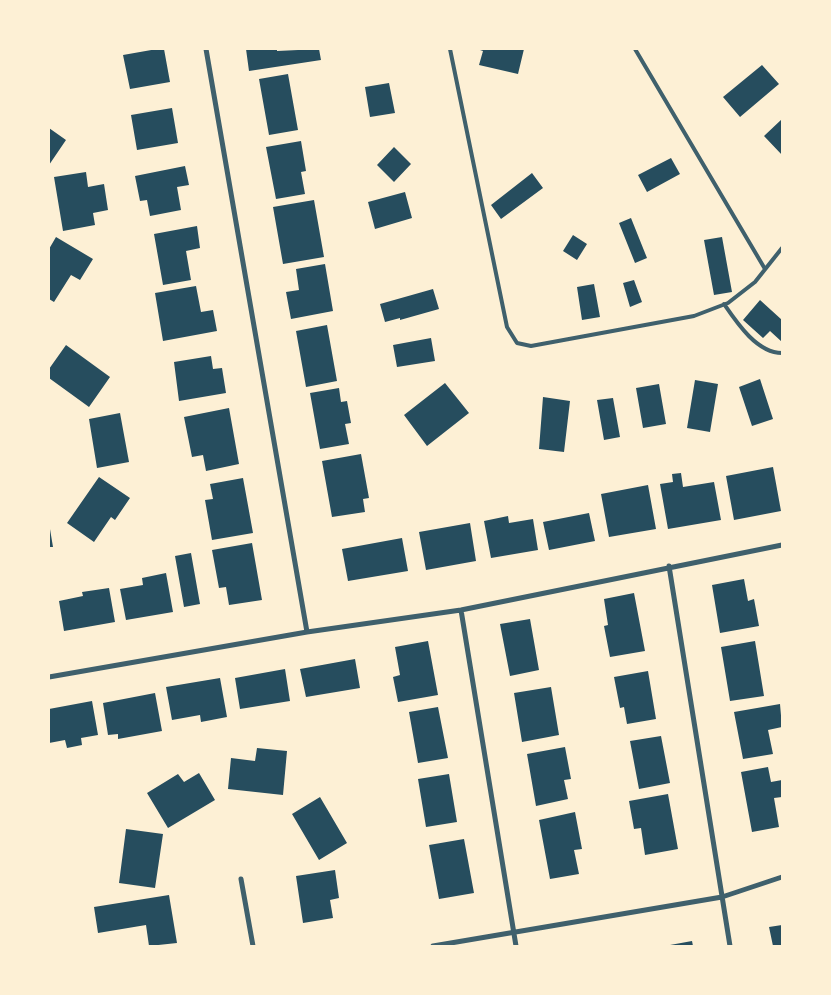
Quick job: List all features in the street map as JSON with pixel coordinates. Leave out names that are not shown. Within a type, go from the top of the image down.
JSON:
[{"type":"street","points":[[206,49],[307,632]]},
{"type":"street","points":[[49,677],[307,632],[461,610],[669,566],[782,545]]},
{"type":"street","points":[[669,566],[730,946]]},
{"type":"street","points":[[461,610],[516,946]]},
{"type":"street","points":[[433,946],[722,896],[782,877]]},
{"type":"street","points":[[241,879],[252,946]]},
{"type":"lane","points":[[450,49],[507,327],[517,343],[531,346],[694,316],[724,304],[755,282],[782,248]]},
{"type":"lane","points":[[635,49],[765,269]]},
{"type":"lane","points":[[724,304],[743,330],[767,348],[782,353]]},
{"type":"building","points":[[164,49],[170,82],[130,89],[123,55]]},
{"type":"building","points":[[246,49],[277,49],[277,51],[319,49],[321,60],[249,71]]},
{"type":"building","points":[[477,49],[524,49],[518,74],[479,65],[483,51]]},
{"type":"building","points":[[762,65],[779,84],[740,117],[723,97]]},
{"type":"building","points":[[288,74],[298,130],[269,135],[259,79]]},
{"type":"building","points":[[389,83],[395,113],[370,117],[365,87]]},
{"type":"building","points":[[172,108],[178,143],[137,150],[131,115]]},
{"type":"building","points":[[782,119],[782,155],[764,136]]},
{"type":"building","points":[[49,128],[66,140],[49,165]]},
{"type":"building","points":[[301,141],[306,171],[301,172],[305,194],[276,199],[266,147]]},
{"type":"building","points":[[394,147],[411,164],[394,182],[377,165]]},
{"type":"building","points":[[671,158],[680,174],[647,192],[638,175]]},
{"type":"building","points":[[185,166],[189,185],[177,187],[181,210],[150,216],[147,200],[140,201],[135,176]]},
{"type":"building","points":[[86,172],[88,187],[104,184],[108,210],[93,213],[95,225],[63,231],[54,177]]},
{"type":"building","points":[[532,173],[543,188],[501,219],[491,205]]},
{"type":"building","points":[[405,192],[412,218],[375,229],[368,202]]},
{"type":"building","points":[[314,200],[324,257],[283,264],[273,207]]},
{"type":"building","points":[[631,218],[647,258],[635,263],[619,223]]},
{"type":"building","points":[[197,226],[200,248],[186,251],[191,280],[163,285],[154,234]]},
{"type":"building","points":[[573,235],[587,244],[577,260],[563,251]]},
{"type":"building","points":[[56,237],[93,259],[80,280],[71,275],[54,302],[49,299],[49,249]]},
{"type":"building","points":[[722,237],[732,292],[714,295],[704,240]]},
{"type":"building","points":[[325,264],[333,311],[291,319],[286,292],[299,290],[296,269]]},
{"type":"building","points":[[634,280],[642,302],[630,307],[623,283]]},
{"type":"building","points":[[594,284],[600,317],[582,320],[577,287]]},
{"type":"building","points":[[196,286],[201,312],[213,310],[217,331],[163,341],[155,293]]},
{"type":"building","points":[[433,289],[439,309],[400,320],[400,318],[385,322],[380,304]]},
{"type":"building","points":[[760,300],[782,320],[782,342],[770,331],[763,338],[743,320]]},
{"type":"building","points":[[327,325],[337,381],[306,387],[296,331]]},
{"type":"building","points":[[431,338],[435,361],[397,367],[393,345]]},
{"type":"building","points":[[66,345],[110,377],[89,407],[49,378],[49,369]]},
{"type":"building","points":[[211,356],[213,369],[222,368],[226,393],[179,401],[174,362]]},
{"type":"building","points":[[760,379],[773,419],[752,426],[739,387]]},
{"type":"building","points":[[695,380],[718,384],[710,432],[687,428]]},
{"type":"building","points":[[445,383],[469,413],[427,446],[404,415]]},
{"type":"building","points":[[659,384],[666,424],[643,428],[636,388]]},
{"type":"building","points":[[339,388],[341,402],[347,401],[351,423],[345,424],[349,444],[320,449],[310,393]]},
{"type":"building","points":[[543,397],[570,401],[564,452],[539,449]]},
{"type":"building","points":[[613,398],[620,437],[604,440],[597,400]]},
{"type":"building","points":[[229,408],[239,464],[206,471],[203,455],[192,457],[184,417]]},
{"type":"building","points":[[120,413],[129,462],[97,468],[89,419]]},
{"type":"building","points":[[361,454],[369,498],[363,499],[365,512],[332,517],[322,461]]},
{"type":"building","points":[[773,467],[781,511],[734,520],[726,476]]},
{"type":"building","points":[[681,473],[683,487],[714,482],[721,520],[668,529],[660,484],[673,482],[672,474]]},
{"type":"building","points":[[99,477],[130,498],[115,520],[111,517],[94,542],[67,523]]},
{"type":"building","points":[[243,478],[253,533],[212,540],[205,500],[213,499],[210,484]]},
{"type":"building","points":[[648,485],[656,529],[609,537],[601,494]]},
{"type":"building","points":[[589,513],[595,541],[549,550],[543,522]]},
{"type":"building","points":[[508,516],[509,523],[533,519],[538,550],[491,558],[484,521]]},
{"type":"building","points":[[49,523],[53,547],[49,547]]},
{"type":"building","points":[[470,523],[476,561],[426,570],[419,532]]},
{"type":"building","points":[[402,538],[408,571],[348,581],[342,549]]},
{"type":"building","points":[[252,543],[262,600],[229,605],[226,587],[219,588],[212,550]]},
{"type":"building","points":[[191,553],[200,604],[184,607],[175,556]]},
{"type":"building","points":[[166,573],[173,612],[126,620],[120,589],[143,585],[142,578]]},
{"type":"building","points":[[744,579],[748,601],[754,599],[759,626],[720,633],[712,585]]},
{"type":"building","points":[[109,588],[115,622],[64,631],[59,601],[83,596],[82,592]]},
{"type":"building","points":[[634,593],[645,651],[610,657],[604,626],[608,625],[604,599]]},
{"type":"building","points":[[530,619],[539,670],[510,676],[500,624]]},
{"type":"building","points":[[428,641],[438,695],[398,702],[393,677],[400,675],[395,647]]},
{"type":"building","points":[[755,641],[764,696],[730,701],[721,647]]},
{"type":"building","points":[[355,659],[360,688],[306,697],[300,669]]},
{"type":"building","points":[[285,669],[290,701],[240,709],[235,678]]},
{"type":"building","points":[[648,671],[656,719],[627,724],[624,707],[620,708],[614,677]]},
{"type":"building","points":[[220,678],[227,717],[201,722],[200,715],[172,720],[166,687]]},
{"type":"building","points":[[551,687],[559,735],[522,742],[514,693]]},
{"type":"building","points":[[155,693],[162,731],[118,739],[118,734],[108,735],[103,703]]},
{"type":"building","points":[[92,701],[98,735],[81,738],[82,745],[67,748],[65,740],[49,743],[49,709]]},
{"type":"building","points":[[780,704],[782,727],[768,730],[773,754],[743,759],[734,712]]},
{"type":"building","points":[[438,707],[448,758],[418,763],[409,712]]},
{"type":"building","points":[[661,736],[670,783],[639,789],[630,741]]},
{"type":"building","points":[[565,747],[571,779],[564,780],[568,799],[536,806],[527,754]]},
{"type":"building","points":[[257,748],[287,751],[283,795],[228,789],[231,758],[255,761]]},
{"type":"building","points":[[768,767],[771,782],[782,780],[782,797],[774,798],[779,827],[752,832],[741,772]]},
{"type":"building","points":[[199,773],[215,800],[168,828],[147,793],[178,774],[184,782]]},
{"type":"building","points":[[449,774],[457,822],[426,827],[418,779]]},
{"type":"building","points":[[668,794],[678,849],[645,855],[641,828],[634,829],[629,801]]},
{"type":"building","points":[[320,797],[347,843],[319,860],[292,814]]},
{"type":"building","points":[[575,812],[582,849],[574,850],[579,874],[550,879],[539,820]]},
{"type":"building","points":[[126,829],[163,834],[155,888],[119,883]]},
{"type":"building","points":[[464,839],[474,893],[439,899],[429,845]]},
{"type":"building","points":[[335,870],[339,898],[330,900],[333,918],[303,923],[296,876]]},
{"type":"building","points":[[169,895],[177,943],[149,946],[146,925],[98,933],[94,907]]},
{"type":"building","points":[[782,925],[782,946],[773,946],[769,927]]},
{"type":"building","points":[[692,941],[693,946],[670,946],[670,945]]}]
